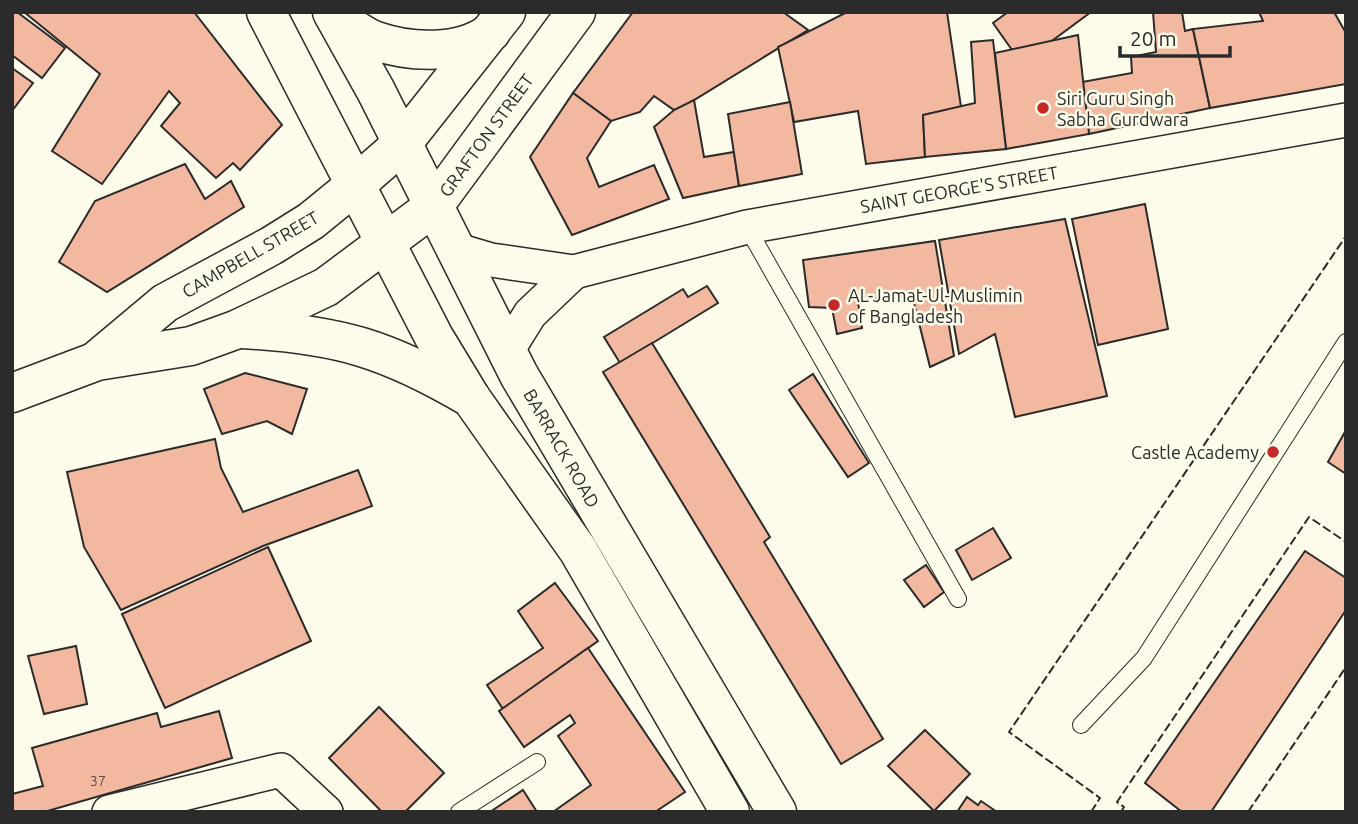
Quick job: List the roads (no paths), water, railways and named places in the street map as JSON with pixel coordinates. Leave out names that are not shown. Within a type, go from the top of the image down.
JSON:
[{"type":"main road","points":[[266,12],[385,246],[471,398],[578,550],[730,812]]},
{"type":"main road","name":"GRAFTON STREET","points":[[385,246],[433,207],[576,12]]},
{"type":"main road","points":[[333,14],[375,41],[418,49],[475,44],[499,22]]},
{"type":"main road","name":"BARRACK ROAD","points":[[333,14],[366,73],[507,351],[777,812]]},
{"type":"main road","points":[[401,145],[499,22]]},
{"type":"main road","name":"CAMPBELL STREET","points":[[97,360],[165,303],[271,246],[311,221],[401,145]]},
{"type":"main road","name":"CAMPBELL STREET","points":[[12,393],[97,360],[191,346],[238,328],[326,287],[385,246]]},
{"type":"main road","points":[[238,328],[283,331],[357,343],[428,373],[471,398]]},
{"type":"street","name":"SAINT GEORGE'S STREET","points":[[457,250],[491,260],[574,272],[747,227],[1346,120]]},
{"type":"street","name":"SAINT GEORGE'S STREET","points":[[507,351],[530,314],[574,272]]},
{"type":"street","points":[[109,812],[281,770],[326,812]]},
{"type":"lane","points":[[747,227],[958,599]]},
{"type":"lane","points":[[1081,725],[1144,658],[1346,341]]},
{"type":"lane","points":[[459,812],[537,762]]},
{"type":"place","name":"Siri Guru Singh Sabha Gurdwara","points":[[1043,108]]},
{"type":"place","name":"AL-Jamat-Ul-Muslimin of Bangladesh","points":[[834,305]]},
{"type":"place","name":"Castle Academy","points":[[1273,452]]}]
